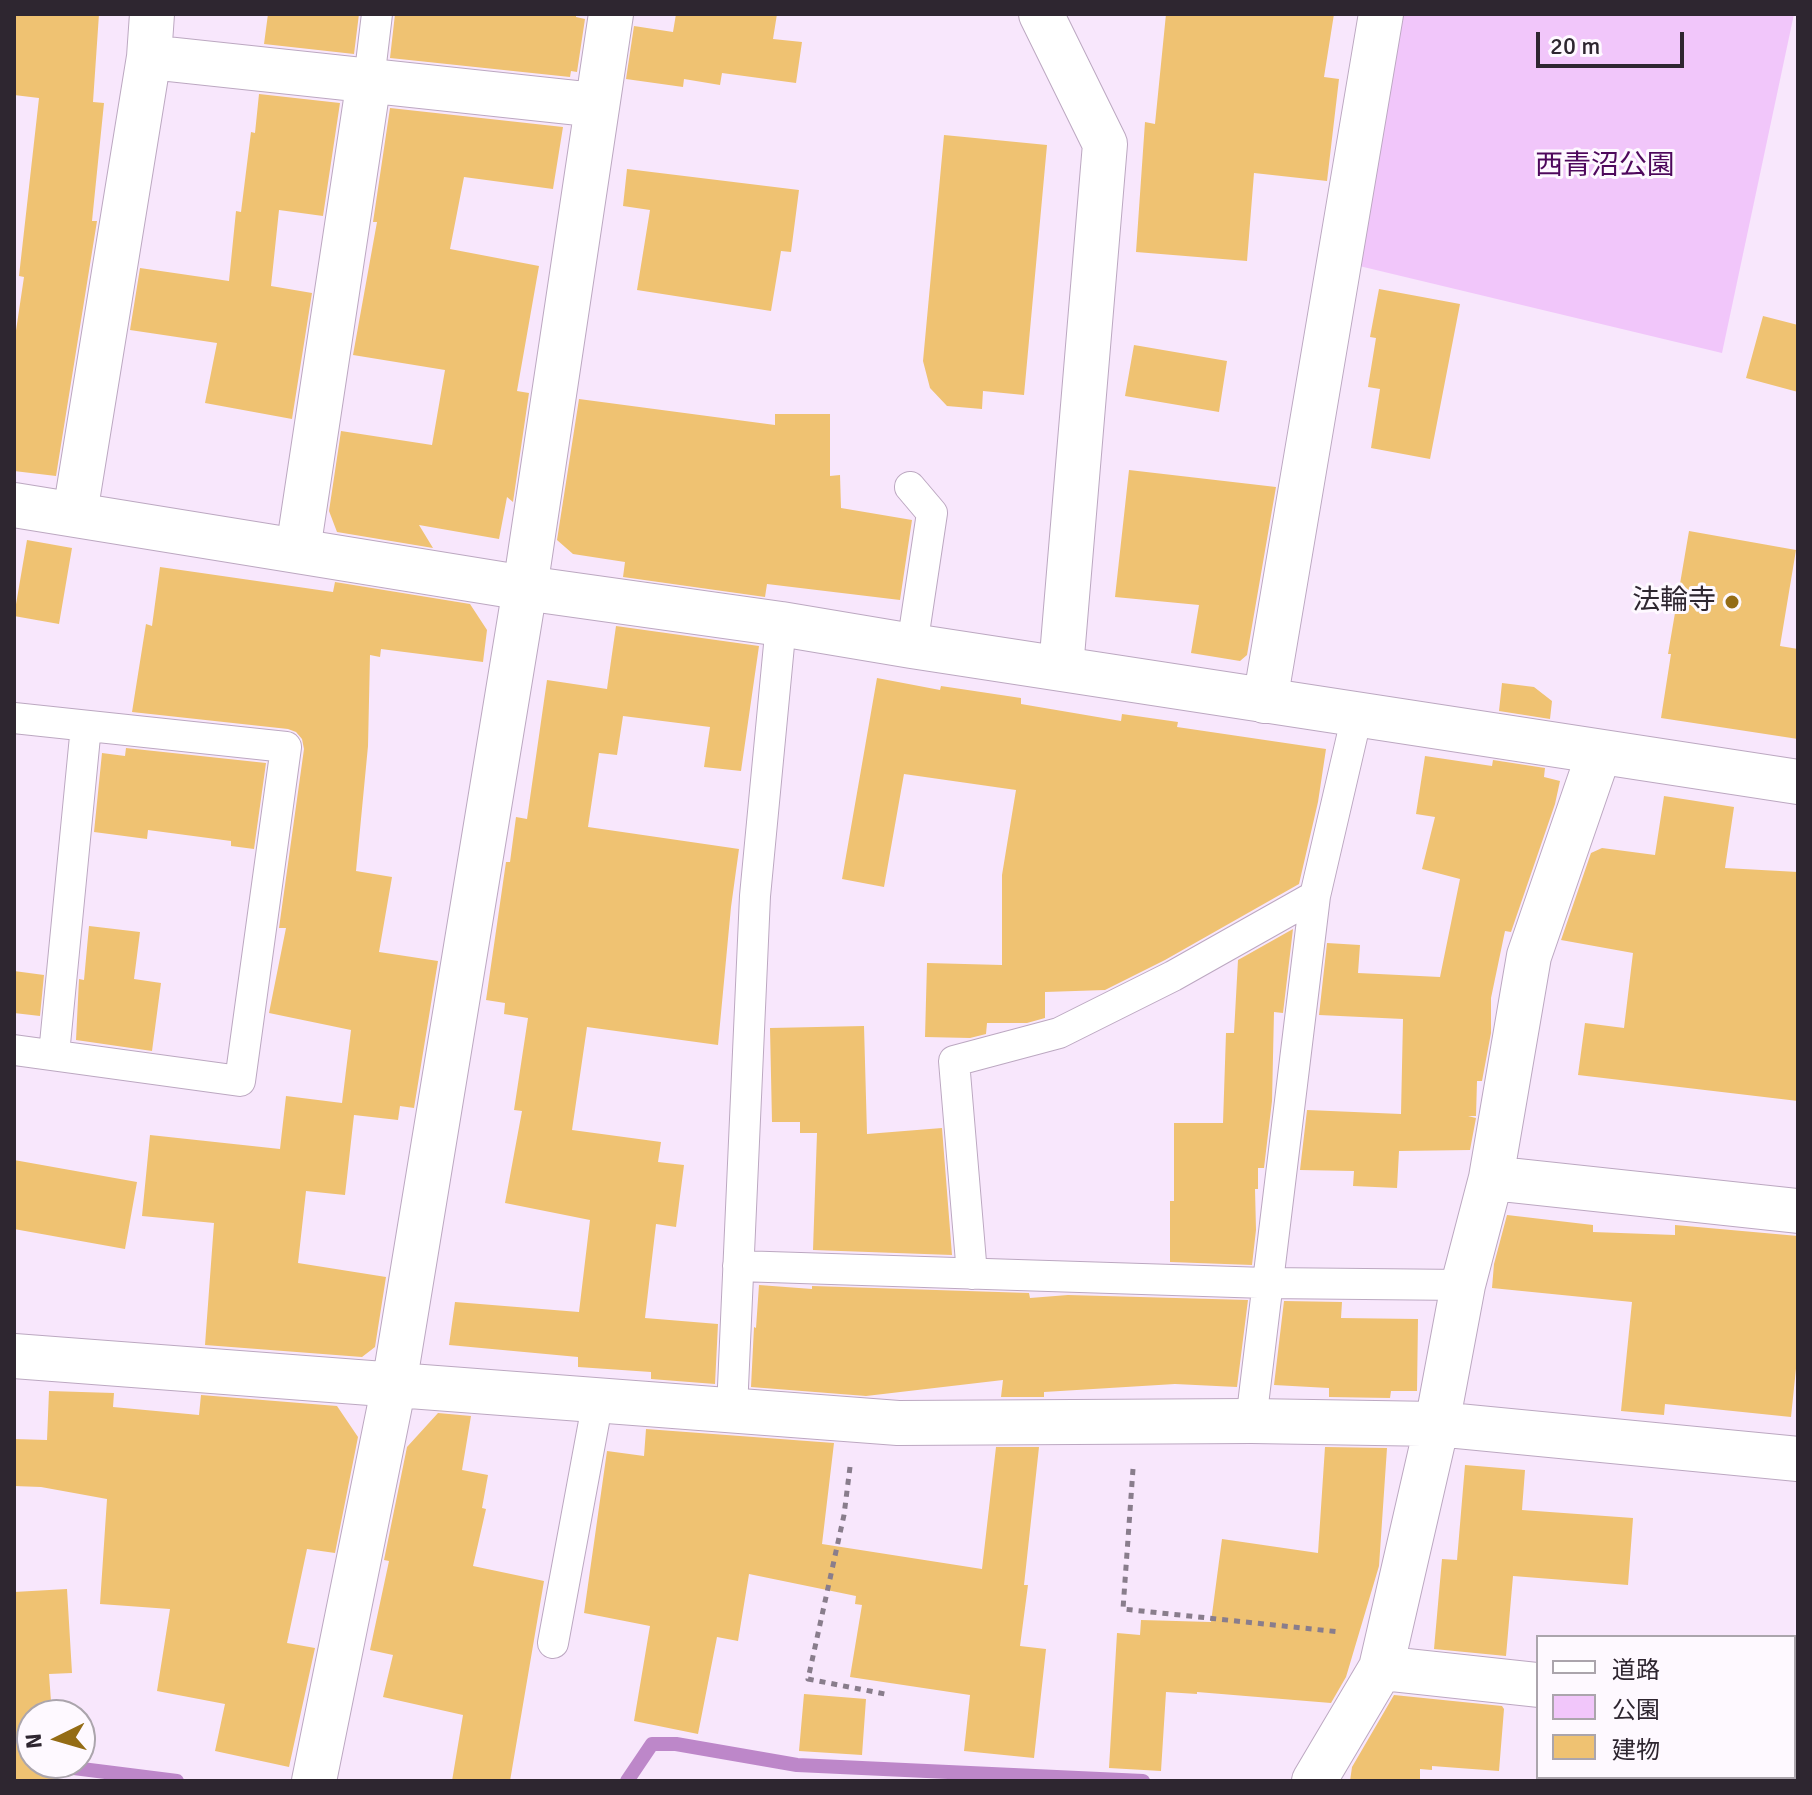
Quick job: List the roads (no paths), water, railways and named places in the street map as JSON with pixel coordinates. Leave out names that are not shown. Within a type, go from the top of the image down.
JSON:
[{"type":"street","points":[[75,513],[149,57],[152,14]]},
{"type":"street","points":[[314,1781],[394,1385],[525,588],[611,14]]},
{"type":"street","points":[[1041,14],[1105,144],[1061,668]]},
{"type":"street","points":[[1265,701],[1381,14]]},
{"type":"street","points":[[149,57],[596,105]]},
{"type":"street","points":[[298,550],[369,80]]},
{"type":"street","points":[[14,505],[525,588],[781,624],[1798,782]]},
{"type":"street","points":[[1314,1781],[1385,1653],[1437,1424],[1463,1285],[1491,1178],[1529,956],[1599,753]]},
{"type":"street","points":[[1491,1178],[1798,1211]]},
{"type":"street","points":[[14,1356],[898,1423],[1251,1421],[1437,1424],[1798,1459]]},
{"type":"street","points":[[1385,1653],[1536,1685]]},
{"type":"lane","points":[[369,80],[377,14]]},
{"type":"lane","points":[[910,487],[932,513],[912,646]]},
{"type":"lane","points":[[732,1409],[755,896],[781,624]]},
{"type":"lane","points":[[1251,1421],[1315,896],[1357,715]]},
{"type":"lane","points":[[14,718],[286,747],[240,1081],[14,1050]]},
{"type":"lane","points":[[54,1054],[86,726]]},
{"type":"lane","points":[[972,1274],[954,1061],[1059,1033],[1173,976],[1315,896]]},
{"type":"lane","points":[[738,1266],[1266,1283],[1463,1285]]},
{"type":"lane","points":[[553,1643],[598,1400]]},
{"type":"waterway","points":[[627,1781],[652,1744],[676,1744],[797,1765],[1143,1781]]},
{"type":"waterway","points":[[14,1772],[29,1767],[58,1766],[177,1781]]},
{"type":"place","name":"法輪寺","points":[[1732,602]]},
{"type":"park label","name":"西青沼公園","points":[[1605,167]]}]
